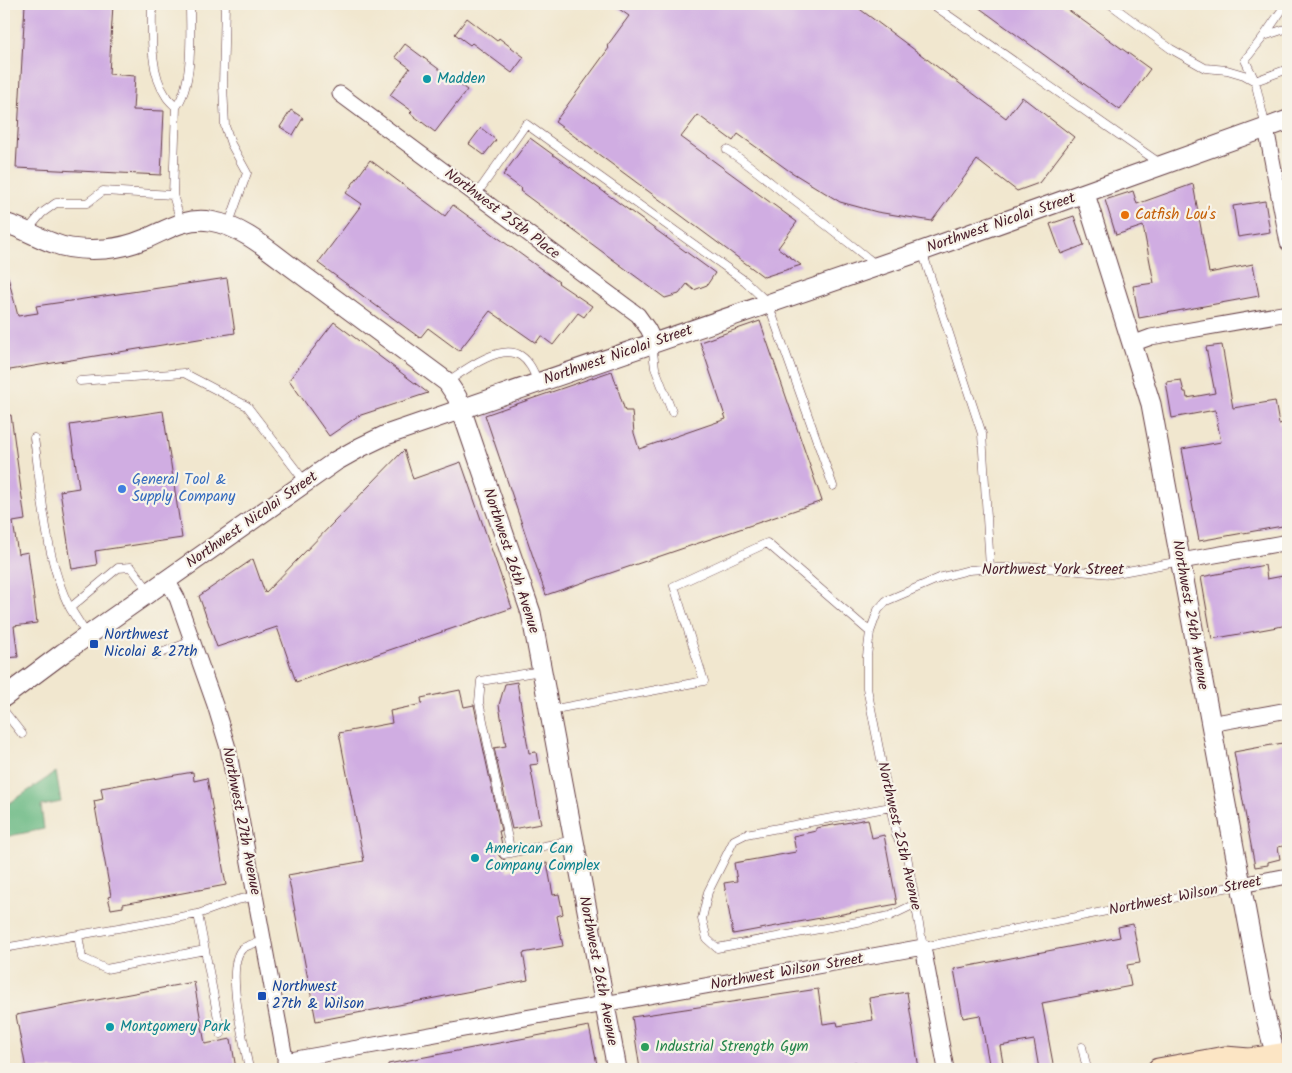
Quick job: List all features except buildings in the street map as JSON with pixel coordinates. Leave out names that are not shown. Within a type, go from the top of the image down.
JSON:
[{"type":"main road","points":[[1158,1069],[1225,1057],[1249,1059],[1283,1051]]},
{"type":"street","name":"Northwest 25th Place","points":[[340,94],[638,315],[648,329],[654,343]]},
{"type":"street","name":"Northwest Nicolai Street","points":[[4,697],[87,636],[336,461],[372,441],[402,429],[1085,194],[1288,120]]},
{"type":"street","points":[[1266,128],[1288,244]]},
{"type":"street","name":"Northwest 24th Avenue","points":[[1085,194],[1152,404],[1241,885],[1283,1051]]},
{"type":"street","name":"Northwest 26th Avenue","points":[[181,222],[192,220],[210,221],[228,226],[252,239],[447,382],[457,396],[531,613],[617,1069]]},
{"type":"street","points":[[4,223],[54,244],[70,248],[106,249],[145,239],[181,222]]},
{"type":"street","points":[[1132,344],[1152,337],[1288,313]]},
{"type":"street","name":"Northwest York Street","points":[[1181,562],[1288,542]]},
{"type":"street","name":"Northwest 27th Avenue","points":[[167,580],[177,598],[228,748],[286,1065]]},
{"type":"street","points":[[1210,724],[1288,710]]},
{"type":"street","name":"Northwest Wilson Street","points":[[1241,885],[1288,876]]},
{"type":"street","name":"Northwest Wilson Street","points":[[286,1065],[923,947]]},
{"type":"street","name":"Northwest 25th Avenue","points":[[923,947],[946,1069]]},
{"type":"lane","points":[[152,4],[154,63],[165,96],[176,107]]},
{"type":"lane","points":[[181,222],[173,194],[176,107],[182,97],[186,80],[189,52],[190,4]]},
{"type":"lane","points":[[225,4],[223,86],[225,126],[231,144],[247,173],[228,226]]},
{"type":"lane","points":[[932,4],[1162,166]]},
{"type":"lane","points":[[1110,4],[1172,48],[1206,68],[1235,72],[1255,81],[1288,69]]},
{"type":"lane","points":[[1266,128],[1255,81],[1245,60],[1286,4]]},
{"type":"lane","points":[[1264,36],[1288,28]]},
{"type":"lane","points":[[476,195],[526,124],[744,280],[768,303],[833,486]]},
{"type":"lane","points":[[727,150],[834,230],[877,266]]},
{"type":"lane","points":[[26,231],[42,213],[56,203],[86,203],[103,191],[173,194]]},
{"type":"lane","points":[[922,251],[982,434],[990,568]]},
{"type":"lane","points":[[654,343],[655,368],[672,412]]},
{"type":"lane","points":[[447,382],[472,364],[507,351],[520,355],[531,367],[538,382]]},
{"type":"lane","points":[[80,381],[184,373],[247,406],[306,483]]},
{"type":"lane","points":[[34,438],[49,543],[60,589],[87,636]]},
{"type":"lane","points":[[550,710],[704,681],[674,586],[767,543],[870,632]]},
{"type":"lane","name":"Northwest York Street","points":[[870,632],[878,610],[886,601],[942,577],[970,570],[1036,567],[1111,574],[1181,562]]},
{"type":"lane","points":[[70,608],[118,568],[131,567],[150,592]]},
{"type":"lane","name":"Northwest 25th Avenue","points":[[870,632],[867,656],[867,688],[896,835],[907,856],[923,947]]},
{"type":"lane","points":[[156,655],[192,641]]},
{"type":"lane","points":[[543,671],[481,681],[479,702],[507,854],[574,840]]},
{"type":"lane","points":[[4,711],[22,734]]},
{"type":"lane","points":[[891,807],[746,834],[734,840],[708,892],[702,920],[707,939],[717,948],[890,916],[915,904]]},
{"type":"lane","name":"Northwest Wilson Street","points":[[923,947],[1241,885]]},
{"type":"lane","points":[[4,948],[198,914],[237,900],[256,896]]},
{"type":"lane","points":[[198,914],[221,1034]]},
{"type":"lane","points":[[78,935],[82,958],[106,969],[205,950]]},
{"type":"lane","points":[[249,1069],[239,1015],[234,978],[235,966],[241,950],[246,946],[264,941]]},
{"type":"lane","points":[[1082,1047],[1087,1069]]},
{"type":"green space","points":[[56,772],[61,802],[41,806],[44,829],[4,837],[4,807]]},
{"type":"place","name":"Madden","points":[[427,79]]},
{"type":"place","name":"Catfish Lou's","points":[[1125,215]]},
{"type":"place","name":"General Tool & Supply Company","points":[[122,489]]},
{"type":"place","name":"Northwest Nicolai & 27th","points":[[94,644]]},
{"type":"place","name":"American Can Company Complex","points":[[475,858]]},
{"type":"place","name":"Northwest 27th & Wilson","points":[[262,996]]},
{"type":"place","name":"Montgomery Park","points":[[110,1027]]},
{"type":"place","name":"Industrial Strength Gym","points":[[645,1047]]}]
